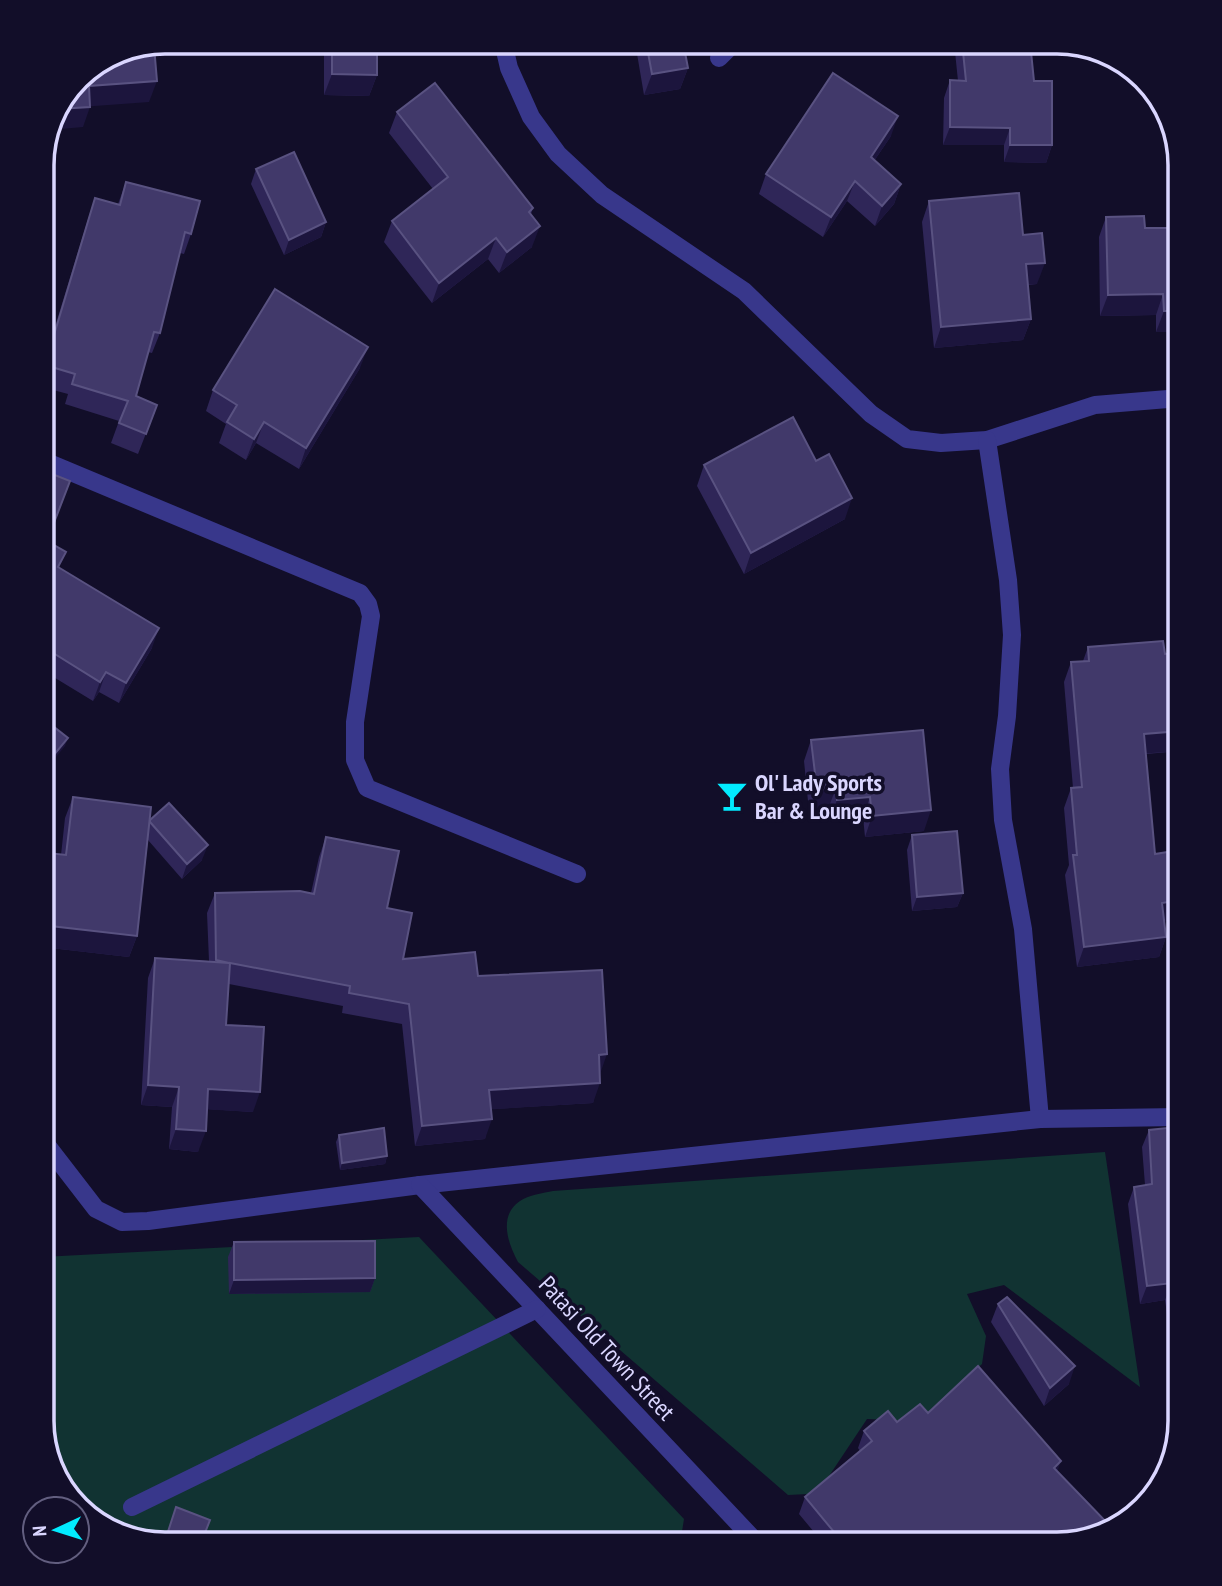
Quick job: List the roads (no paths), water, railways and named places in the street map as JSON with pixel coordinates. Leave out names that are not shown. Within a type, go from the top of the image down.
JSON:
[{"type":"street","points":[[506,54],[509,68],[531,117],[558,154],[602,195],[744,291],[871,414],[906,439],[941,443],[987,440],[1095,405],[1168,399]]},
{"type":"street","points":[[719,58],[723,54]]},
{"type":"street","points":[[987,440],[1008,580],[1012,635],[1007,716],[1000,769],[1003,820],[1023,929],[1040,1119]]},
{"type":"street","points":[[54,465],[360,593],[369,604],[370,616],[355,722],[355,760],[367,788],[577,874]]},
{"type":"street","points":[[54,1155],[96,1209],[122,1222],[148,1221],[420,1185],[1040,1119],[1168,1117]]},
{"type":"street","name":"Patasi Old Town Street","points":[[420,1185],[747,1532]]},
{"type":"street","points":[[132,1507],[537,1309]]},
{"type":"place","name":"Ol' Lady Sports Bar & Lounge","points":[[732,796]]}]
